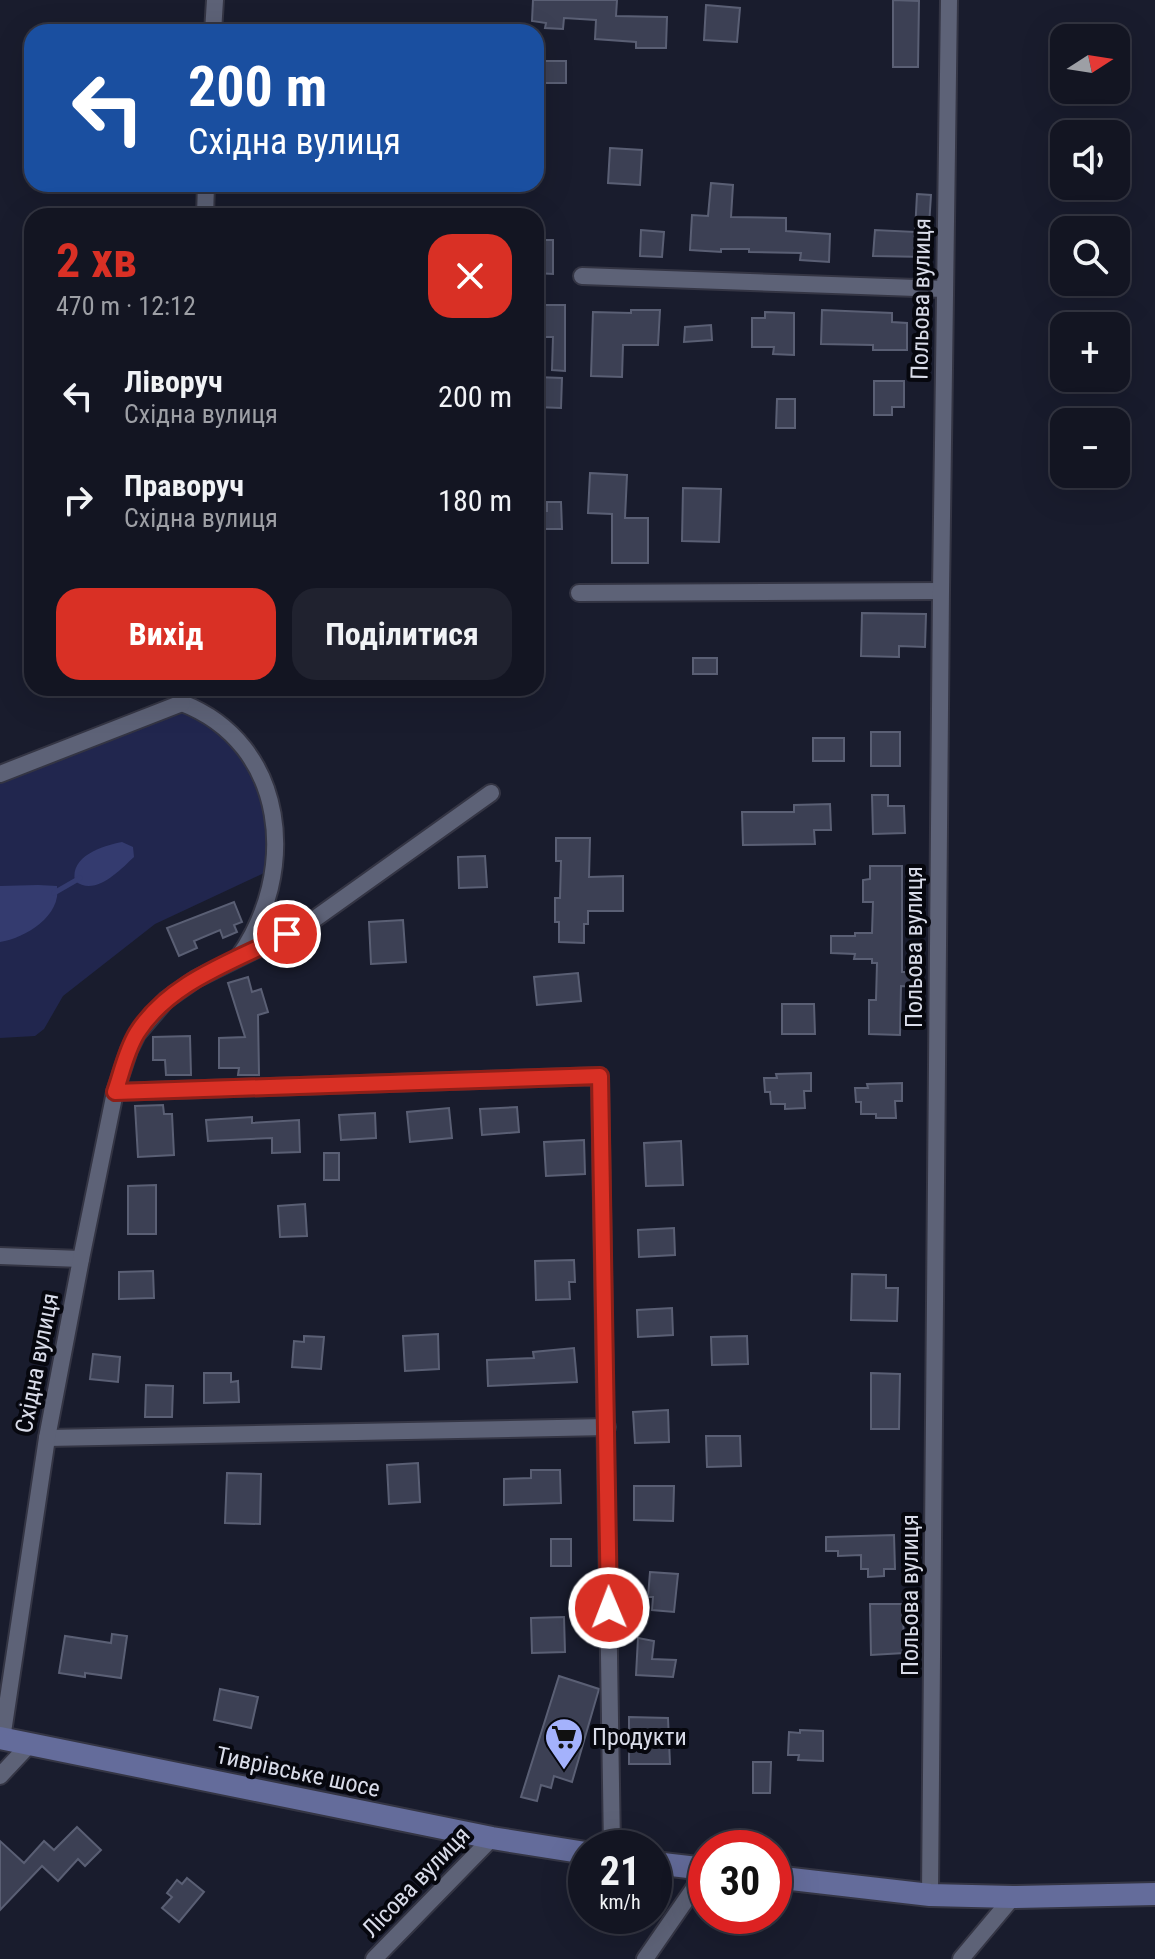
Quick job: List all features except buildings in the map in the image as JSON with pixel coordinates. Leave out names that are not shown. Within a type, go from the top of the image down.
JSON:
[{"type":"main road","name":"Тиврівське шосе","points":[[1,1738],[492,1838],[568,1850]]},
{"type":"main road","points":[[792,1879],[930,1895],[1155,1894]]},
{"type":"street","points":[[214,24],[215,0]]},
{"type":"street","name":"Польова вулиця","points":[[930,1895],[949,0]]},
{"type":"street","points":[[582,276],[944,289]]},
{"type":"street","points":[[579,593],[941,591]]},
{"type":"street","points":[[0,774],[182,696],[206,713],[242,746],[260,774],[271,803],[275,845],[271,886],[253,936],[237,958]]},
{"type":"street","name":"Східна вулиця","points":[[1,1738],[47,1438],[115,1092],[129,1050],[146,1022],[176,993],[196,979],[309,923],[491,793]]},
{"type":"street","points":[[115,1092],[600,1076],[612,1830]]},
{"type":"street","points":[[0,1256],[81,1259]]},
{"type":"street","points":[[47,1438],[607,1427]]},
{"type":"street","points":[[0,1776],[30,1744]]},
{"type":"street","name":"Лісова вулиця","points":[[374,1959],[492,1838]]},
{"type":"street","points":[[645,1959],[688,1896]]},
{"type":"street","points":[[961,1959],[1013,1897]]},
{"type":"shaded area","points":[[182,703],[206,713],[255,765],[275,862],[262,874],[155,924],[63,996],[44,1029],[35,1036],[0,1038],[0,774]]},
{"type":"shaded area","points":[[122,842],[133,847],[134,857],[114,875],[91,886],[75,881],[77,865],[82,859],[106,846]]},
{"type":"shaded area","points":[[0,886],[57,886],[54,907],[48,916],[20,936],[0,942]]},
{"type":"waterway","points":[[54,893],[80,878]]},
{"type":"place","name":"Продукти","points":[[564,1771]]},
{"type":"route","points":[[287,934],[196,979],[166,1000],[137,1034],[115,1092],[600,1076],[609,1608]]}]
